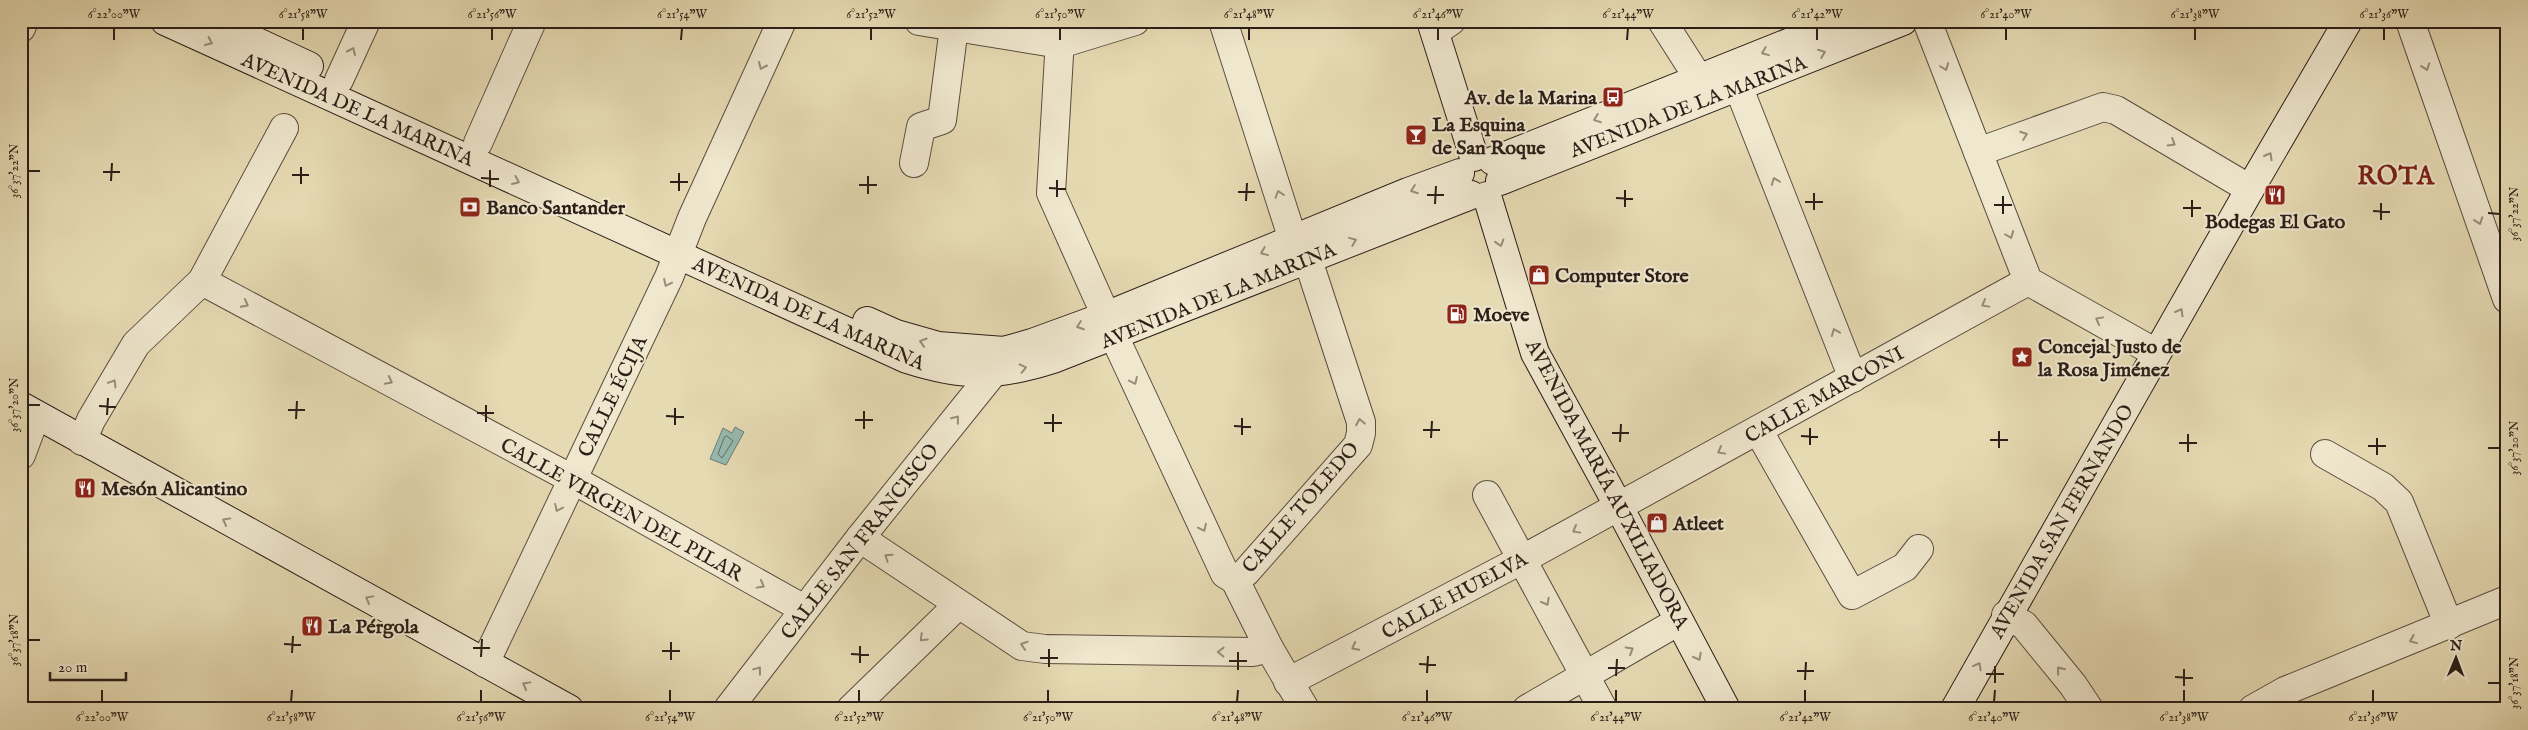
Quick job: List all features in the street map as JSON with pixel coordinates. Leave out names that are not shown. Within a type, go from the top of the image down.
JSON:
[{"type":"street","points":[[21,28],[24,21]]},
{"type":"street","name":"AVENIDA DE LA MARINA","points":[[165,21],[682,246],[896,334],[938,346],[1004,350],[1110,326]]},
{"type":"street","name":"AVENIDA DE LA MARINA","points":[[212,21],[478,143],[908,359],[943,369],[992,374],[1023,369],[1110,326],[1301,250],[1408,192],[1481,177],[1738,86],[1903,21]]},
{"type":"street","points":[[339,80],[366,21]]},
{"type":"street","points":[[478,143],[532,21]]},
{"type":"street","name":"CALLE ÉCIJA","points":[[485,663],[682,246],[782,21]]},
{"type":"street","points":[[919,21],[954,27],[1060,32],[1135,21]]},
{"type":"street","name":"CALLE TOLEDO","points":[[1223,21],[1361,422],[1362,433],[1358,445],[1246,572],[1235,580]]},
{"type":"street","points":[[1662,21],[1699,79]]},
{"type":"street","name":"AVENIDA DE LA MARINA","points":[[1481,177],[1699,79],[1843,21]]},
{"type":"street","points":[[1927,21],[2028,280],[2156,352]]},
{"type":"street","name":"AVENIDA SAN FERNANDO","points":[[1955,709],[2006,615],[2156,352],[2348,21]]},
{"type":"street","points":[[2410,21],[2507,298]]},
{"type":"street","name":"AVENIDA MARÍA AUXILIADORA","points":[[1439,25],[1481,177],[1534,354],[1619,507],[1726,709]]},
{"type":"street","points":[[914,163],[921,127],[942,120],[954,27]]},
{"type":"street","points":[[1060,32],[1051,193],[1224,574],[1235,580],[1269,648],[1305,709]]},
{"type":"street","points":[[1738,86],[1852,378]]},
{"type":"street","points":[[1978,152],[2103,107],[2116,110],[2250,189]]},
{"type":"street","points":[[82,441],[91,420],[136,344],[202,281],[284,128]]},
{"type":"street","name":"CALLE MARCONI","points":[[1619,507],[2028,280]]},
{"type":"street","name":"CALLE VIRGEN DEL PILAR","points":[[202,281],[572,479],[804,610]]},
{"type":"street","name":"CALLE SAN FRANCISCO","points":[[728,709],[860,538],[992,374]]},
{"type":"street","points":[[21,455],[29,410],[569,709]]},
{"type":"street","points":[[1758,430],[1852,595],[1905,567],[1919,549]]},
{"type":"street","points":[[2325,454],[2383,487],[2399,502],[2449,625]]},
{"type":"street","points":[[1487,495],[1603,709]]},
{"type":"street","name":"CALLE HUELVA","points":[[1288,682],[1619,507]]},
{"type":"street","points":[[860,538],[1022,646],[1045,649],[1254,652],[1269,648]]},
{"type":"street","points":[[2254,709],[2285,691],[2507,600]]},
{"type":"street","points":[[851,709],[958,604]]},
{"type":"street","points":[[2006,615],[2024,625],[2073,685],[2089,709]]},
{"type":"street","points":[[1527,709],[1679,621]]},
{"type":"water","points":[[735,427],[744,432],[726,465],[710,459],[723,428],[732,433]]},
{"type":"place","name":"Av. de la Marina","points":[[1613,97]]},
{"type":"place","name":"La Esquina de San Roque","points":[[1416,135]]},
{"type":"place","name":"Bodegas El Gato","points":[[2275,195]]},
{"type":"place","name":"Banco Santander","points":[[470,207]]},
{"type":"place","name":"Computer Store","points":[[1539,275]]},
{"type":"place","name":"Moeve","points":[[1457,314]]},
{"type":"place","name":"Concejal Justo de la Rosa Jiménez","points":[[2022,357]]},
{"type":"place","name":"Mesón Alicantino","points":[[85,488]]},
{"type":"place","name":"Atleet","points":[[1657,523]]},
{"type":"place","name":"La Pérgola","points":[[312,626]]},
{"type":"district","name":"ROTA","points":[[2396,175]]}]
